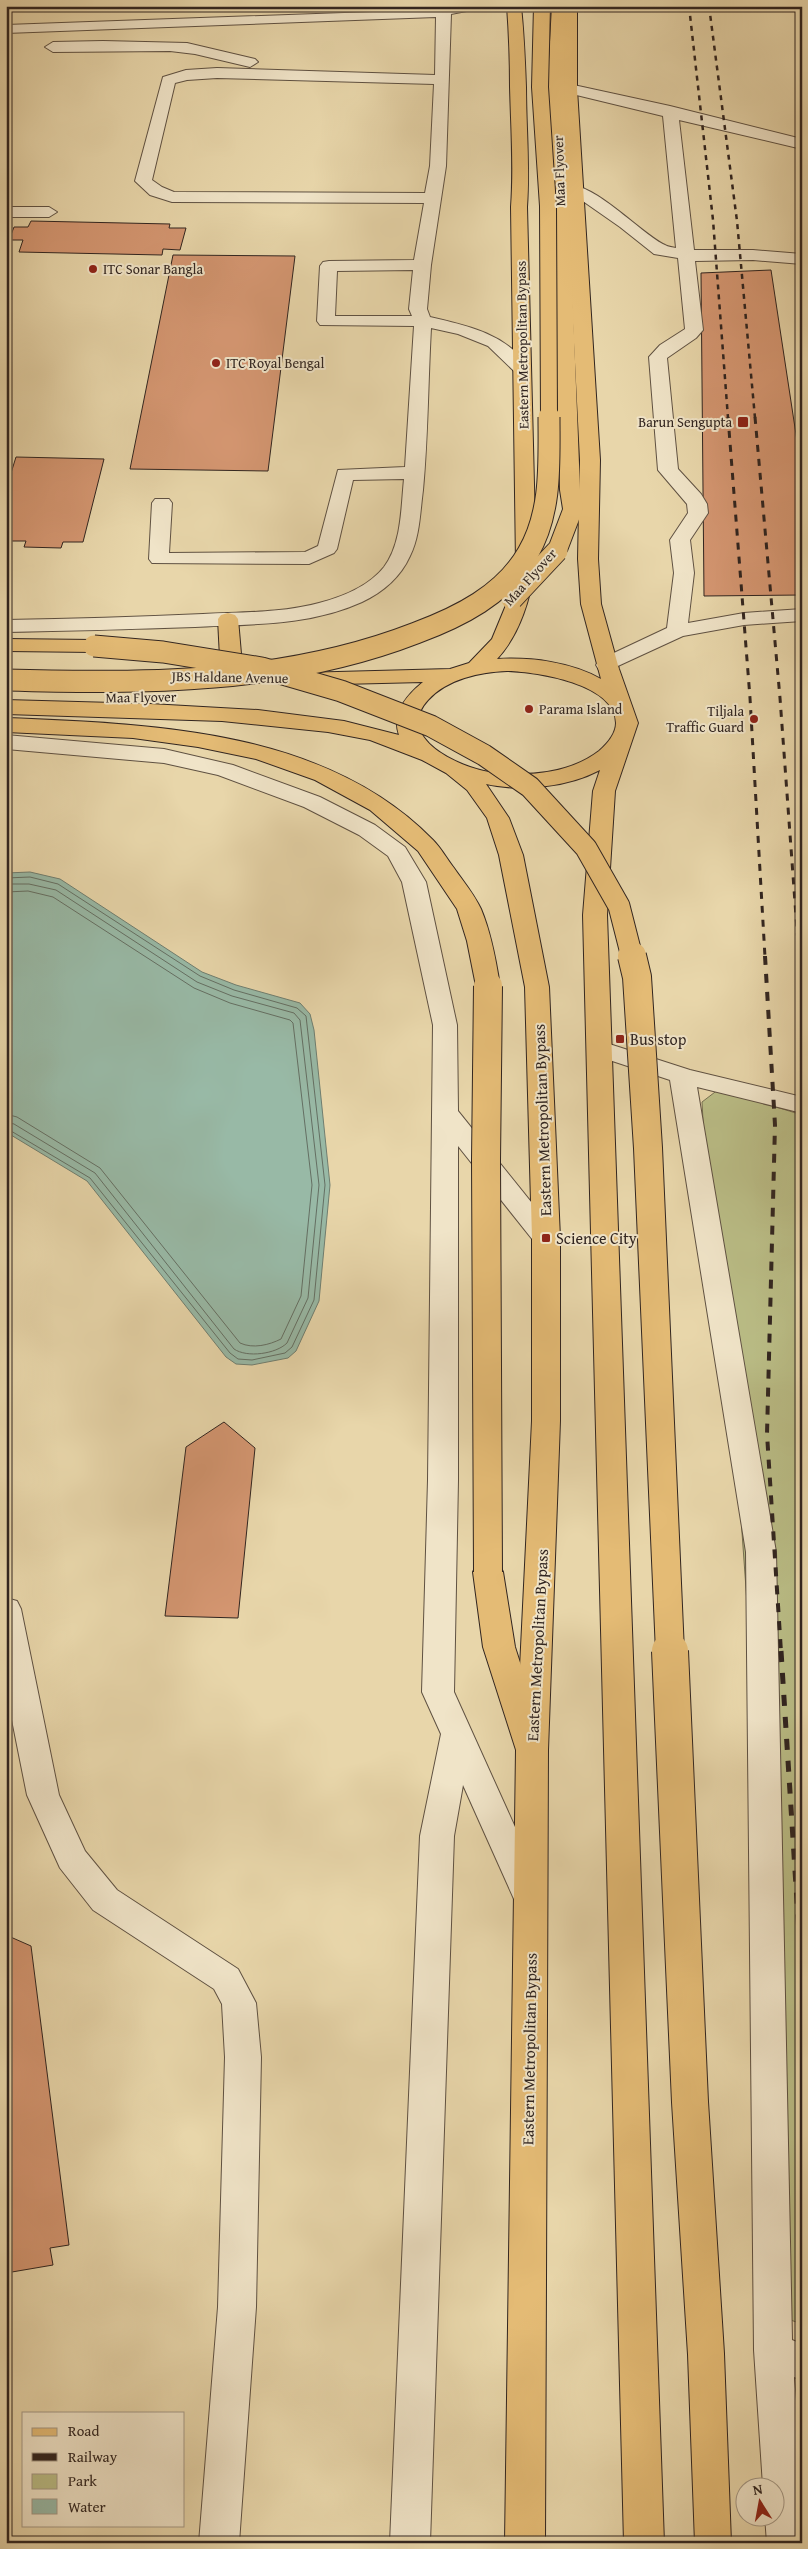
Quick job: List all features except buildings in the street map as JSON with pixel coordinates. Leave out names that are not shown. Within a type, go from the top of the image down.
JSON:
[{"type":"main road","name":"Eastern Metropolitan Bypass","points":[[476,669],[502,642],[521,593],[526,564],[519,207],[522,166],[518,87],[519,56],[514,6]]},
{"type":"main road","name":"Maa Flyover","points":[[6,680],[141,681],[255,674],[352,656],[415,635],[463,613],[490,596],[514,573],[531,548],[546,508],[549,479],[548,206],[540,88],[542,6]]},
{"type":"main road","name":"Maa Flyover","points":[[6,696],[169,697],[234,694],[323,681],[413,655],[459,634],[500,610],[536,575],[557,550],[573,509],[570,490],[556,77],[559,6]]},
{"type":"main road","points":[[570,6],[569,89],[590,460],[588,559],[590,595],[607,665],[627,723],[604,791],[595,915],[644,2543]]},
{"type":"main road","points":[[228,619],[232,677]]},
{"type":"main road","points":[[6,645],[94,646],[163,652],[233,662],[341,691],[431,726],[484,755],[530,787],[568,825],[586,848],[620,906],[637,977],[648,1148],[690,2102],[706,2354],[714,2543]]},
{"type":"main road","points":[[428,756],[412,739],[407,721],[413,703],[418,698],[429,688],[454,675],[499,665],[531,666],[568,673],[599,686],[619,703]]},
{"type":"main road","name":"JBS Haldane Avenue","points":[[6,670],[326,679],[454,675]]},
{"type":"main road","points":[[6,707],[144,710],[273,718],[366,732],[402,741],[454,769],[491,778],[531,780],[570,774],[601,761],[621,744]]},
{"type":"main road","points":[[6,724],[178,735],[259,752],[296,765],[372,801],[407,826],[422,840],[446,870],[464,900],[481,947],[488,986],[486,1160],[488,1572],[499,1647],[532,1750]]},
{"type":"main road","name":"Eastern Metropolitan Bypass","points":[[454,769],[475,785],[498,818],[511,855],[525,917],[537,987],[546,1238],[546,1421],[532,1750],[525,2543]]},
{"type":"street","points":[[6,23],[472,6]]},
{"type":"street","points":[[6,30],[427,14],[443,8]]},
{"type":"street","points":[[6,626],[228,619],[305,612],[337,604],[364,593],[384,578],[396,564],[408,533],[415,473],[423,320],[418,309],[422,265],[434,198],[438,157],[444,38],[443,8]]},
{"type":"street","points":[[35,47],[186,48],[212,53],[231,60],[257,62],[315,61]]},
{"type":"street","points":[[385,62],[393,68],[389,79]]},
{"type":"street","points":[[434,198],[172,197],[156,191],[143,181],[168,80],[186,75],[217,73],[441,80]]},
{"type":"street","points":[[569,89],[670,111],[802,144]]},
{"type":"street","points":[[670,111],[694,330],[685,339],[667,346],[658,357],[668,470],[691,494],[697,504],[698,513],[680,540],[684,573],[678,631]]},
{"type":"street","points":[[575,190],[619,218],[660,250],[703,257],[753,255],[802,259]]},
{"type":"street","points":[[6,212],[49,212]]},
{"type":"street","points":[[267,214],[344,214]]},
{"type":"street","points":[[412,215],[431,215]]},
{"type":"street","points":[[422,265],[329,266],[326,321],[423,320],[463,330],[494,342],[521,368]]},
{"type":"street","points":[[162,502],[159,559],[309,558],[327,549],[345,474],[415,473]]},
{"type":"street","points":[[607,665],[678,631],[744,619],[802,615]]},
{"type":"street","points":[[6,742],[164,756],[225,770],[312,802],[367,830],[397,852],[414,882],[445,1025],[443,1480],[438,1692],[531,1899]]},
{"type":"street","points":[[600,1049],[682,1076],[802,1105]]},
{"type":"street","points":[[682,1076],[761,1552],[788,2356],[787,2543]]},
{"type":"street","points":[[446,1114],[546,1238]]},
{"type":"street","points":[[6,1609],[42,1795],[72,1859],[105,1900],[226,1980],[239,2003],[243,2056],[237,2307],[219,2543]]},
{"type":"street","points":[[410,2543],[437,1836],[457,1734]]},
{"type":"green space","points":[[719,1089],[802,1115],[802,2324],[782,2317],[756,1729],[733,1406],[706,1176],[702,1102]]},
{"type":"water","points":[[30,872],[60,879],[202,972],[236,985],[300,1003],[310,1014],[314,1030],[330,1185],[319,1301],[296,1351],[288,1358],[252,1365],[236,1364],[226,1357],[87,1181],[6,1132],[6,873]]},
{"type":"railway","points":[[689,6],[713,220],[728,418]]},
{"type":"railway","points":[[709,6],[737,221],[755,418]]},
{"type":"railway","points":[[728,417],[750,698],[765,957]]},
{"type":"railway","points":[[755,417],[780,698],[799,957]]},
{"type":"railway","points":[[765,956],[775,1125],[767,1434],[781,1652]]},
{"type":"railway","points":[[799,956],[802,998]]},
{"type":"railway","points":[[781,1651],[802,1980]]},
{"type":"place","name":"ITC Sonar Bangla","points":[[93,269]]},
{"type":"place","name":"ITC Royal Bengal","points":[[216,363]]},
{"type":"place","name":"Barun Sengupta","points":[[743,422]]},
{"type":"place","name":"Parama Island","points":[[529,709]]},
{"type":"place","name":"Tiljala Traffic Guard","points":[[754,719]]},
{"type":"place","name":"Bus stop","points":[[620,1039]]},
{"type":"place","name":"Science City","points":[[546,1238]]}]
